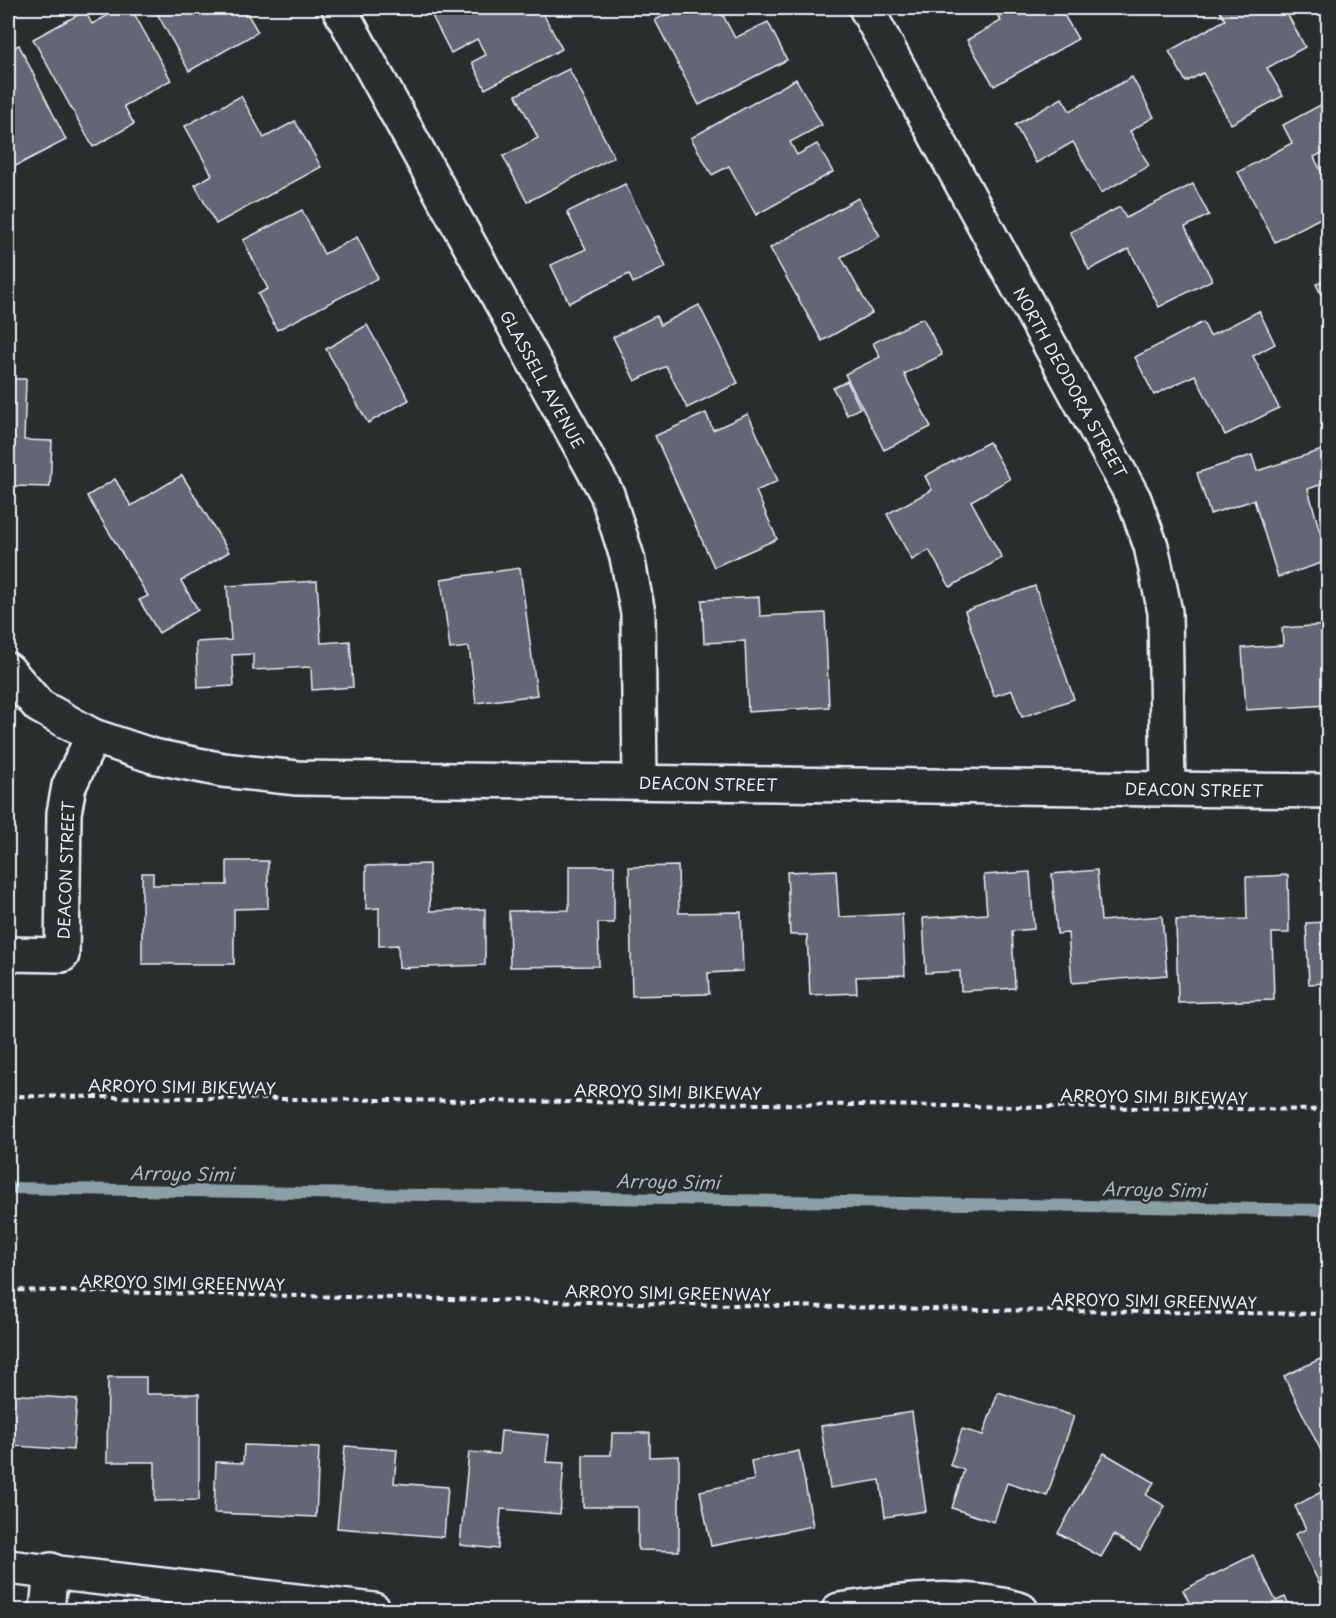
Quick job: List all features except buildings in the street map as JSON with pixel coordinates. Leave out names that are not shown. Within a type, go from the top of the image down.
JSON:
[{"type":"street","name":"GLASSELL AVENUE","points":[[339,8],[606,494],[627,557],[638,613],[640,782]]},
{"type":"street","name":"NORTH DEODORA STREET","points":[[866,8],[1134,499],[1151,546],[1166,612],[1168,789]]},
{"type":"street","name":"DEACON STREET","points":[[8,670],[39,706],[93,736],[153,756],[223,770],[297,778],[1329,791]]},
{"type":"street","name":"DEACON STREET","points":[[8,954],[62,955],[64,813],[69,786],[93,736]]},
{"type":"street","points":[[8,1567],[51,1570],[374,1611]]},
{"type":"street","points":[[47,1611],[51,1570]]},
{"type":"street","points":[[839,1611],[909,1599],[998,1603],[1021,1611]]},
{"type":"path","name":"ARROYO SIMI BIKEWAY","points":[[8,1096],[1329,1110]]},
{"type":"path","name":"ARROYO SIMI GREENWAY","points":[[8,1290],[968,1310],[1329,1314]]},
{"type":"waterway","name":"Arroyo Simi","points":[[8,1188],[1328,1210]]}]
